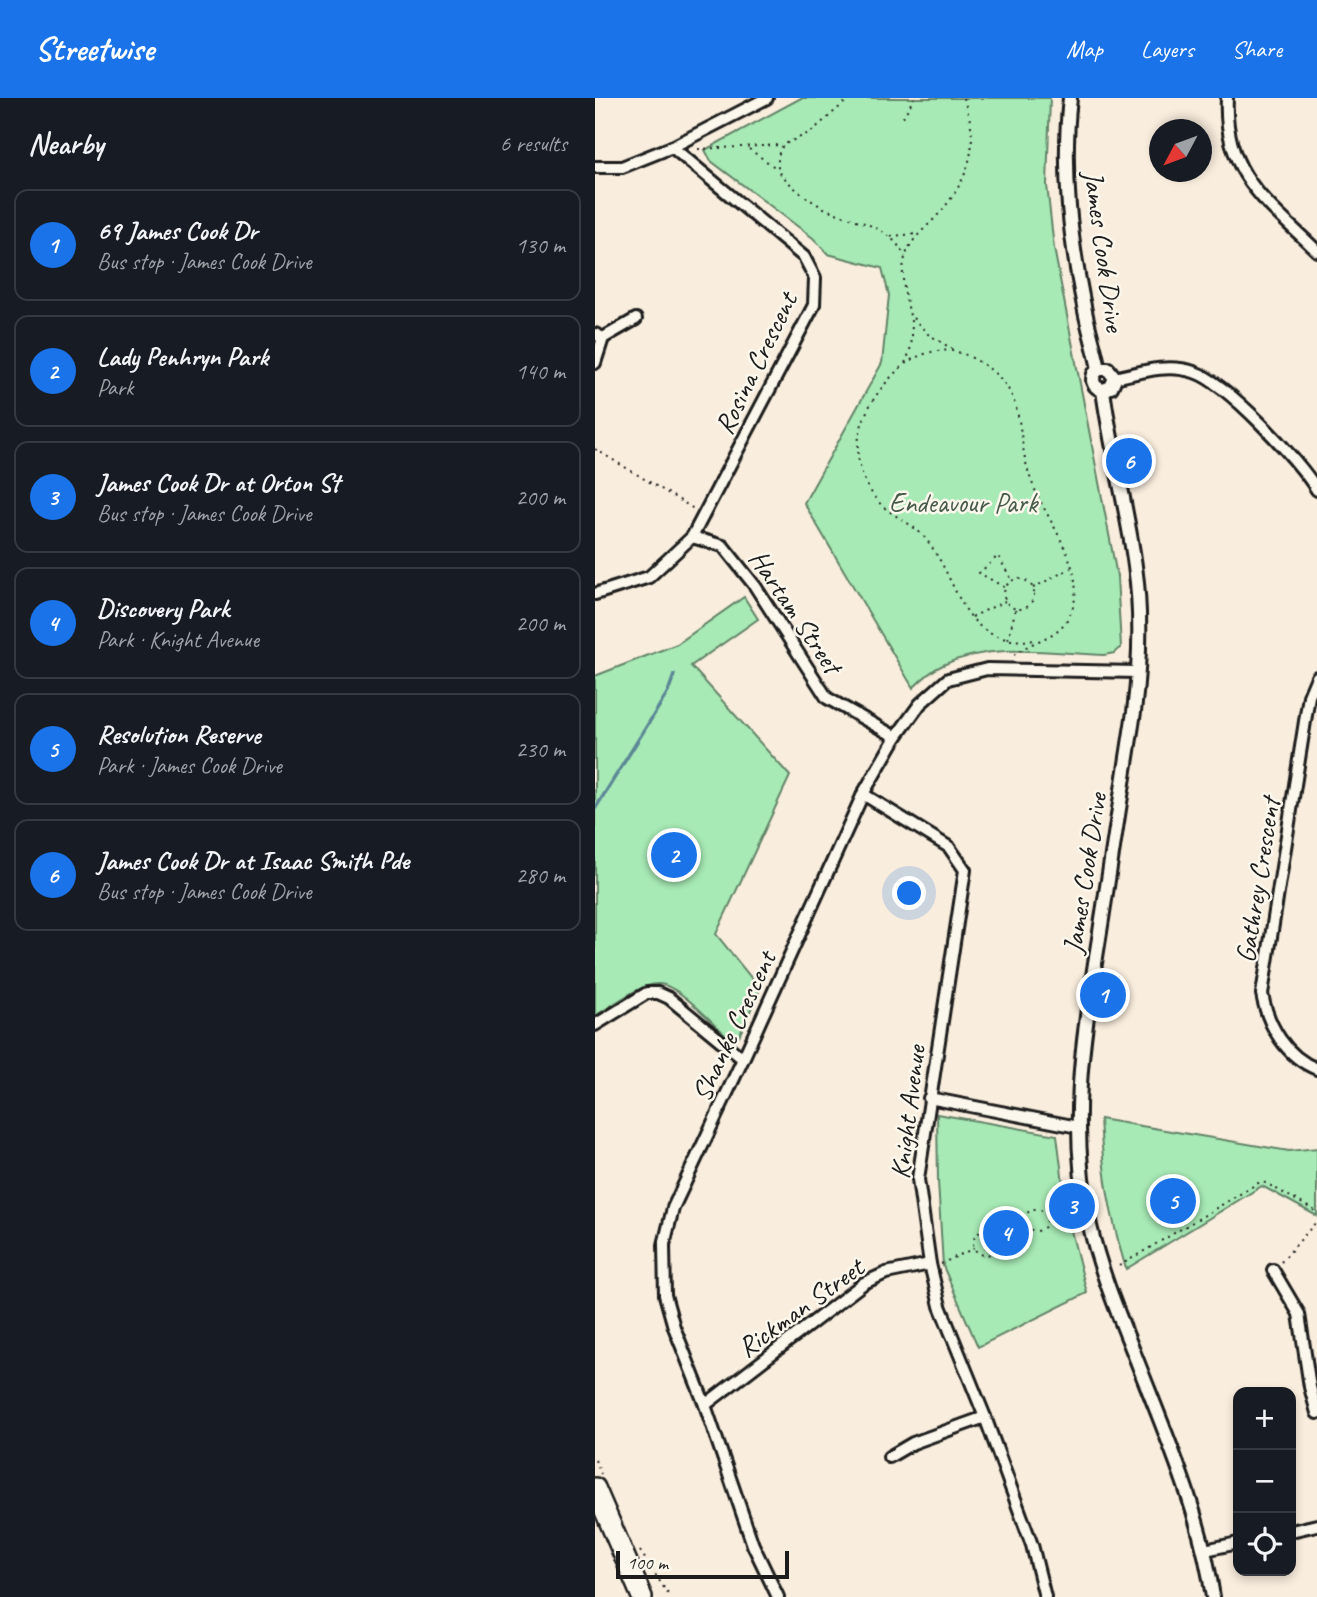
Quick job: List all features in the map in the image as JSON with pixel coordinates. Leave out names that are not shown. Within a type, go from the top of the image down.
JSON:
[{"type":"highway","points":[[595,1488],[642,1597]]},
{"type":"street","points":[[595,167],[622,167],[673,148],[767,98]]},
{"type":"street","name":"James Cook Drive","points":[[1070,98],[1066,155],[1069,215],[1086,314],[1099,369]]},
{"type":"street","points":[[1227,98],[1229,142],[1244,177],[1317,251]]},
{"type":"street","name":"Rosina Crescent","points":[[595,594],[649,577],[692,537],[814,305],[815,278],[804,257],[673,148]]},
{"type":"street","points":[[595,363],[599,336],[636,319]]},
{"type":"street","points":[[1115,378],[1162,368],[1195,372],[1206,378],[1222,388],[1262,427],[1301,468],[1317,490]]},
{"type":"street","points":[[1099,369],[1108,369],[1115,378],[1111,387],[1103,390],[1093,382],[1094,374],[1099,369]]},
{"type":"street","name":"James Cook Drive","points":[[1103,390],[1135,566],[1139,620],[1138,672],[1081,1056],[1078,1127],[1086,1203],[1104,1275],[1193,1507],[1205,1550],[1213,1597]]},
{"type":"street","name":"Hartam Street","points":[[692,537],[723,546],[755,586],[827,698],[897,737]]},
{"type":"street","name":"Shanke Crescent","points":[[778,1597],[753,1545],[705,1405],[674,1327],[666,1295],[664,1245],[674,1208],[863,794],[920,704],[948,679],[987,669],[1138,672]]},
{"type":"street","name":"Gathrey Crescent","points":[[1317,677],[1309,696],[1262,994],[1265,1009],[1281,1041],[1300,1060],[1317,1069]]},
{"type":"street","name":"Knight Avenue","points":[[863,794],[949,847],[965,870],[918,1179],[930,1267],[940,1306],[985,1417],[1032,1545],[1045,1597]]},
{"type":"street","points":[[595,1025],[647,993],[658,993],[670,998],[744,1059]]},
{"type":"street","points":[[929,1098],[1078,1127]]},
{"type":"street","name":"Rickman Street","points":[[705,1405],[864,1283],[886,1273],[930,1267]]},
{"type":"street","points":[[1273,1270],[1299,1314],[1310,1387],[1317,1413]]},
{"type":"street","points":[[889,1457],[913,1443],[985,1417]]},
{"type":"street","points":[[1296,1530],[1317,1525]]},
{"type":"street","points":[[1205,1550],[1233,1544]]},
{"type":"path","points":[[698,149],[783,145],[811,132],[850,98]]},
{"type":"path","points":[[903,117],[914,98]]},
{"type":"path","points":[[905,364],[912,345],[912,317],[903,285],[905,258],[918,234],[951,198],[968,165],[973,130],[963,98]]},
{"type":"path","points":[[778,170],[777,160],[783,145]]},
{"type":"path","points":[[748,148],[778,170],[807,197],[890,236],[905,258]]},
{"type":"path","points":[[807,197],[811,192]]},
{"type":"path","points":[[890,236],[918,234]]},
{"type":"path","points":[[912,317],[928,334],[994,371],[1012,392],[1019,415],[1024,459],[1072,567],[1076,594],[1070,615],[1058,632],[1037,640],[1008,640],[989,634],[971,617],[926,539],[917,529],[875,498],[860,462],[860,429],[866,410],[876,394],[905,364],[921,355],[953,349]]},
{"type":"path","points":[[595,449],[704,514]]},
{"type":"path","points":[[860,485],[867,482]]},
{"type":"path","points":[[1030,494],[1036,491]]},
{"type":"path","points":[[1006,588],[979,573],[998,556],[1012,581]]},
{"type":"path","points":[[1032,588],[1072,567]]},
{"type":"path","points":[[1023,580],[1034,593],[1031,602],[1024,608],[1016,608],[1006,600],[1006,588],[1012,581],[1023,580]]},
{"type":"path","points":[[971,617],[1006,600]]},
{"type":"path","points":[[1008,640],[1016,608]]},
{"type":"path","points":[[1014,655],[1034,645],[1037,640]]},
{"type":"path","points":[[1119,1266],[1260,1182],[1317,1212]]},
{"type":"path","points":[[1031,1209],[1041,1209],[1046,1215],[1045,1226],[1038,1231],[1031,1230],[1025,1224],[1025,1217],[1031,1209]]},
{"type":"path","points":[[1273,1270],[1317,1221]]},
{"type":"path","points":[[996,1237],[1025,1224]]},
{"type":"path","points":[[981,1231],[990,1231],[996,1237],[996,1249],[991,1254],[979,1254],[974,1248],[974,1236],[981,1231]]},
{"type":"path","points":[[930,1267],[974,1248]]},
{"type":"green space","name":"Endeavour Park","points":[[801,98],[1050,98],[1047,185],[1054,248],[1117,576],[1121,647],[1114,653],[981,653],[939,667],[913,688],[804,503],[882,363],[889,295],[882,268],[828,254],[813,238],[711,161],[705,150]]},
{"type":"green space","points":[[744,597],[758,619],[691,666],[790,776],[716,934],[760,989],[739,1036],[729,1038],[686,998],[659,984],[635,991],[595,1016],[595,676],[677,644]]},
{"type":"green space","points":[[937,1114],[1057,1135],[1067,1215],[1087,1293],[978,1347],[943,1266]]},
{"type":"green space","points":[[1100,1119],[1289,1151],[1317,1148],[1317,1216],[1262,1186],[1126,1269],[1108,1195]]},
{"type":"waterway","points":[[595,809],[668,692],[674,675]]},
{"type":"place","name":"James Cook Dr at Isaac Smith Pde","points":[[1129,461]]},
{"type":"place","name":"Lady Penhryn Park","points":[[674,855]]},
{"type":"place","name":"69 James Cook Dr","points":[[1103,995]]},
{"type":"place","name":"Resolution Reserve","points":[[1173,1201]]},
{"type":"place","name":"James Cook Dr at Orton St","points":[[1072,1206]]},
{"type":"place","name":"Discovery Park","points":[[1006,1233]]}]
